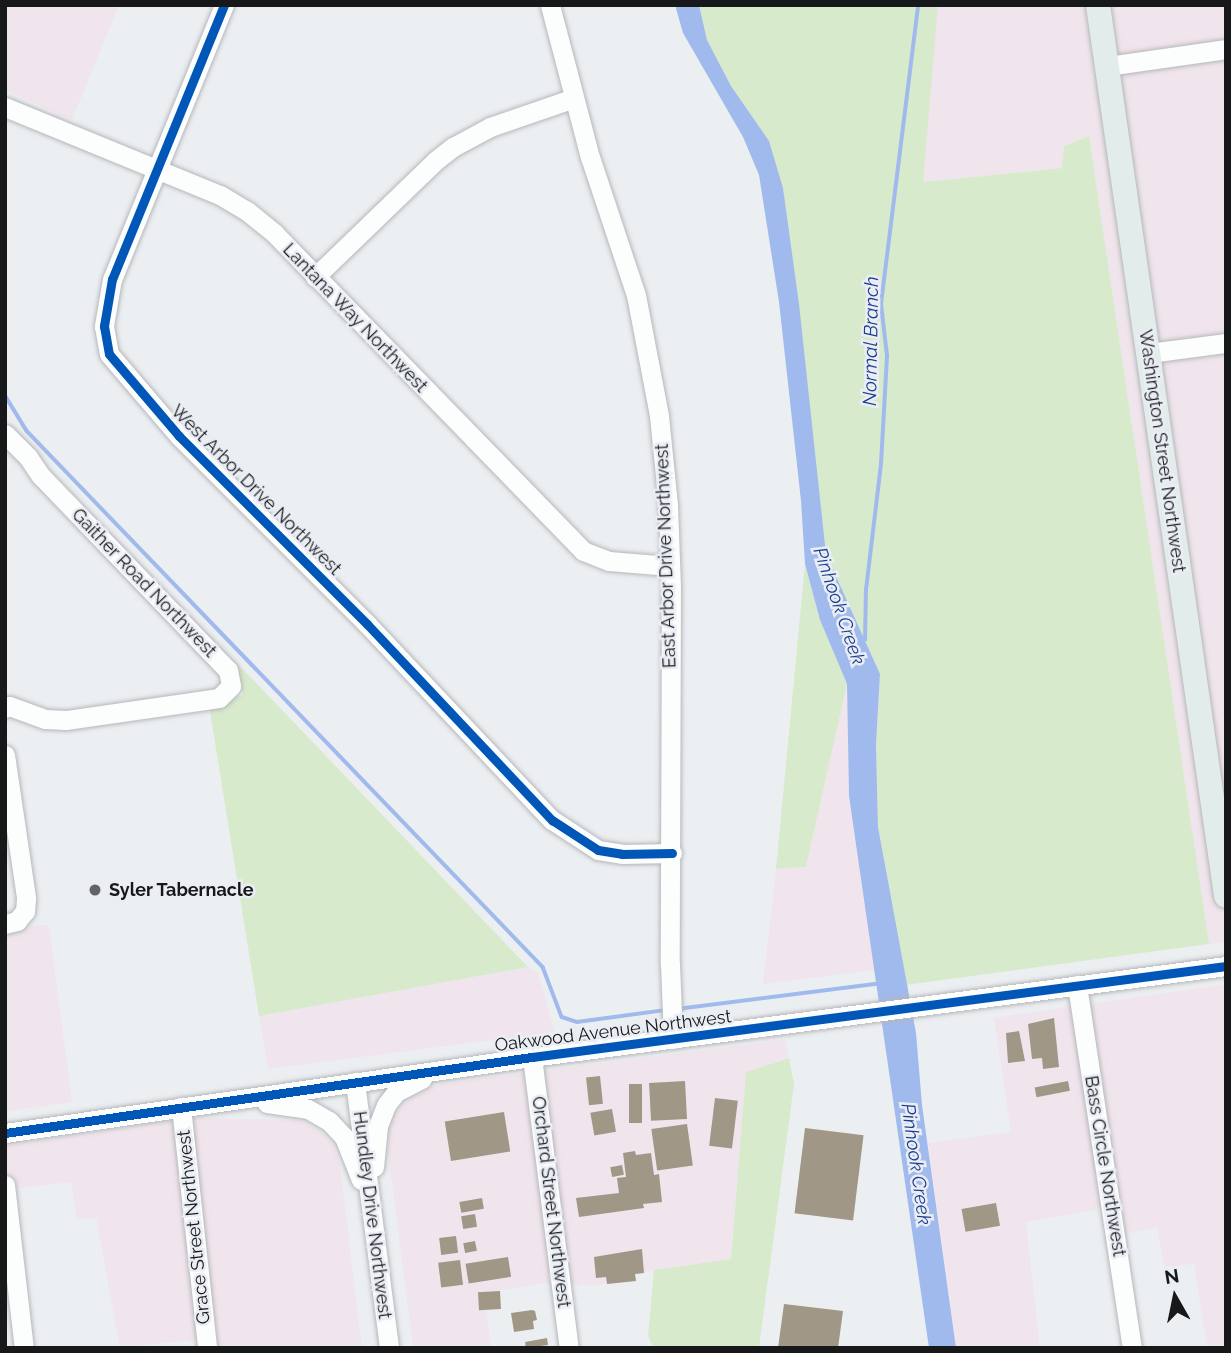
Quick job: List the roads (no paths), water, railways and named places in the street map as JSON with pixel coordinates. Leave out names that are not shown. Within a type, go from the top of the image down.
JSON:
[{"type":"main road","name":"Washington Street Northwest","points":[[1098,5],[1226,896]]},
{"type":"street","name":"West Arbor Drive Northwest","points":[[224,5],[112,279],[105,312],[105,339],[109,354],[124,374],[552,820],[598,850],[622,854],[672,853]]},
{"type":"street","name":"East Arbor Drive Northwest","points":[[550,5],[574,99],[636,295],[659,416],[670,566],[673,1039]]},
{"type":"street","points":[[1107,66],[1226,49]]},
{"type":"street","points":[[315,276],[453,147],[490,127],[574,99]]},
{"type":"street","name":"Lantana Way Northwest","points":[[5,107],[220,195],[247,211],[315,276],[583,551],[609,562],[670,566]]},
{"type":"street","points":[[1149,353],[1226,343]]},
{"type":"street","name":"Gaither Road Northwest","points":[[5,434],[41,476],[228,670],[231,686],[219,698],[66,720],[45,719],[9,706],[5,708]]},
{"type":"street","points":[[5,755],[26,898],[25,911],[17,920],[5,924]]},
{"type":"street","name":"Oakwood Avenue Northwest","points":[[5,1133],[532,1057],[1226,965]]},
{"type":"street","name":"Bass Circle Northwest","points":[[1077,985],[1132,1348]]},
{"type":"street","name":"Orchard Street Northwest","points":[[532,1057],[569,1348]]},
{"type":"street","points":[[370,1200],[378,1126],[386,1105],[396,1092],[447,1069]]},
{"type":"street","name":"Hundley Drive Northwest","points":[[355,1082],[389,1348]]},
{"type":"street","points":[[214,1102],[282,1102],[308,1109],[329,1121],[344,1137],[370,1200]]},
{"type":"street","name":"Grace Street Northwest","points":[[181,1107],[207,1348]]},
{"type":"street","points":[[5,1185],[24,1348]]},
{"type":"water","name":"Pinhook Creek","points":[[675,5],[699,5],[707,40],[731,86],[769,141],[783,188],[799,304],[826,554],[880,674],[876,745],[878,827],[916,1033],[922,1105],[956,1348],[929,1348],[849,796],[847,684],[820,620],[805,564],[801,501],[779,302],[759,175],[743,137],[683,33]]},
{"type":"waterway","name":"Normal Branch","points":[[865,640],[866,590],[881,464],[887,356],[881,304],[918,5]]},
{"type":"waterway","points":[[5,395],[27,431],[543,967],[562,1017],[577,1022],[666,1010]]},
{"type":"waterway","points":[[677,1009],[882,983]]},
{"type":"place","name":"Syler Tabernacle","points":[[95,890]]}]
